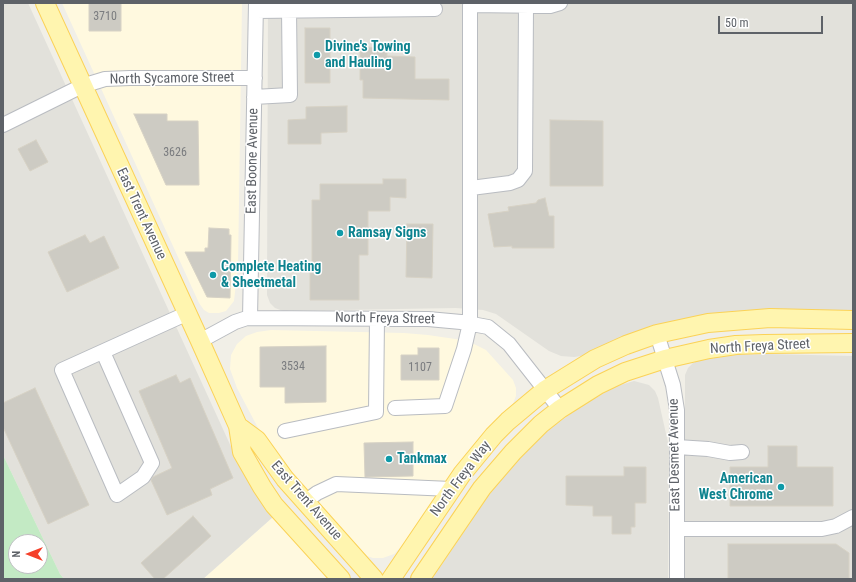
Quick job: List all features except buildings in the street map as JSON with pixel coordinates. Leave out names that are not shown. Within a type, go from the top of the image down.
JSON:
[{"type":"main road","name":"East Trent Avenue","points":[[44,3],[188,313],[238,426],[242,452],[266,493],[341,579]]},
{"type":"main road","name":"North Freya Street","points":[[545,390],[595,359],[626,345],[657,334],[708,323],[746,319],[810,318],[853,320]]},
{"type":"main road","name":"North Freya Street","points":[[560,409],[585,393],[638,367],[665,358],[709,348],[736,345],[853,344]]},
{"type":"main road","name":"North Freya Way","points":[[391,579],[451,489],[472,461],[494,435],[526,405],[545,390]]},
{"type":"main road","name":"North Freya Way","points":[[420,579],[498,468],[541,424],[560,409]]},
{"type":"main road","name":"East Trent Avenue","points":[[238,426],[257,440],[285,479],[374,579]]},
{"type":"street","points":[[395,408],[445,406],[464,349],[470,323],[470,5],[550,6],[560,3]]},
{"type":"street","points":[[471,188],[510,184],[518,180],[525,171],[526,6]]},
{"type":"street","points":[[256,7],[289,10],[434,9]]},
{"type":"street","name":"East Boone Avenue","points":[[250,318],[256,7]]},
{"type":"street","points":[[254,97],[290,95],[289,10]]},
{"type":"street","name":"North Sycamore Street","points":[[3,125],[82,86],[105,79],[255,78]]},
{"type":"street","points":[[103,352],[152,463],[143,477],[117,495],[62,370],[188,313]]},
{"type":"street","name":"North Freya Street","points":[[200,341],[239,320],[250,318],[428,319],[470,323],[488,327],[509,344],[560,409]]},
{"type":"street","points":[[285,431],[376,412],[377,319]]},
{"type":"street","name":"East Desmet Avenue","points":[[657,334],[673,385],[677,410],[677,579]]},
{"type":"street","points":[[677,447],[708,449],[730,453],[742,452]]},
{"type":"street","points":[[305,502],[317,493],[336,484],[451,489]]},
{"type":"street","points":[[677,529],[822,528],[836,526],[853,517]]},
{"type":"shaded area","points":[[3,3],[28,3],[233,451],[246,475],[273,517],[203,579],[64,579],[48,549],[48,534],[41,534],[3,455]]},
{"type":"shaded area","points":[[62,3],[242,3],[238,267],[234,301],[226,311],[209,313],[204,310],[199,303]]},
{"type":"shaded area","points":[[268,3],[853,3],[853,313],[752,311],[588,355],[574,357],[561,356],[549,351],[496,314],[483,310],[456,308],[283,311],[275,308],[270,303],[267,295]]},
{"type":"shaded area","points":[[271,330],[404,333],[462,340],[486,350],[513,380],[516,388],[516,396],[512,406],[489,427],[473,447],[447,480],[416,529],[394,554],[383,558],[373,558],[367,556],[286,469],[257,426],[237,388],[230,369],[231,355],[237,344],[246,336],[257,332]]},
{"type":"shaded area","points":[[767,354],[853,356],[853,579],[685,579],[685,375],[688,368],[693,363],[700,360],[736,355]]},
{"type":"shaded area","points":[[634,381],[649,385],[655,391],[658,398],[669,447],[668,579],[432,579],[497,483],[519,458],[547,431],[584,404],[617,386]]},
{"type":"shaded area","points":[[273,517],[330,579],[203,579]]},
{"type":"green space","points":[[3,455],[41,534],[8,534],[8,574],[48,574],[48,549],[64,579],[3,579]]},
{"type":"place","name":"Divine's Towing and Hauling","points":[[317,55]]},
{"type":"place","name":"Ramsay Signs","points":[[340,233]]},
{"type":"place","name":"Complete Heating & Sheetmetal","points":[[213,275]]},
{"type":"place","name":"Tankmax","points":[[389,459]]},
{"type":"place","name":"American West Chrome","points":[[781,487]]}]
